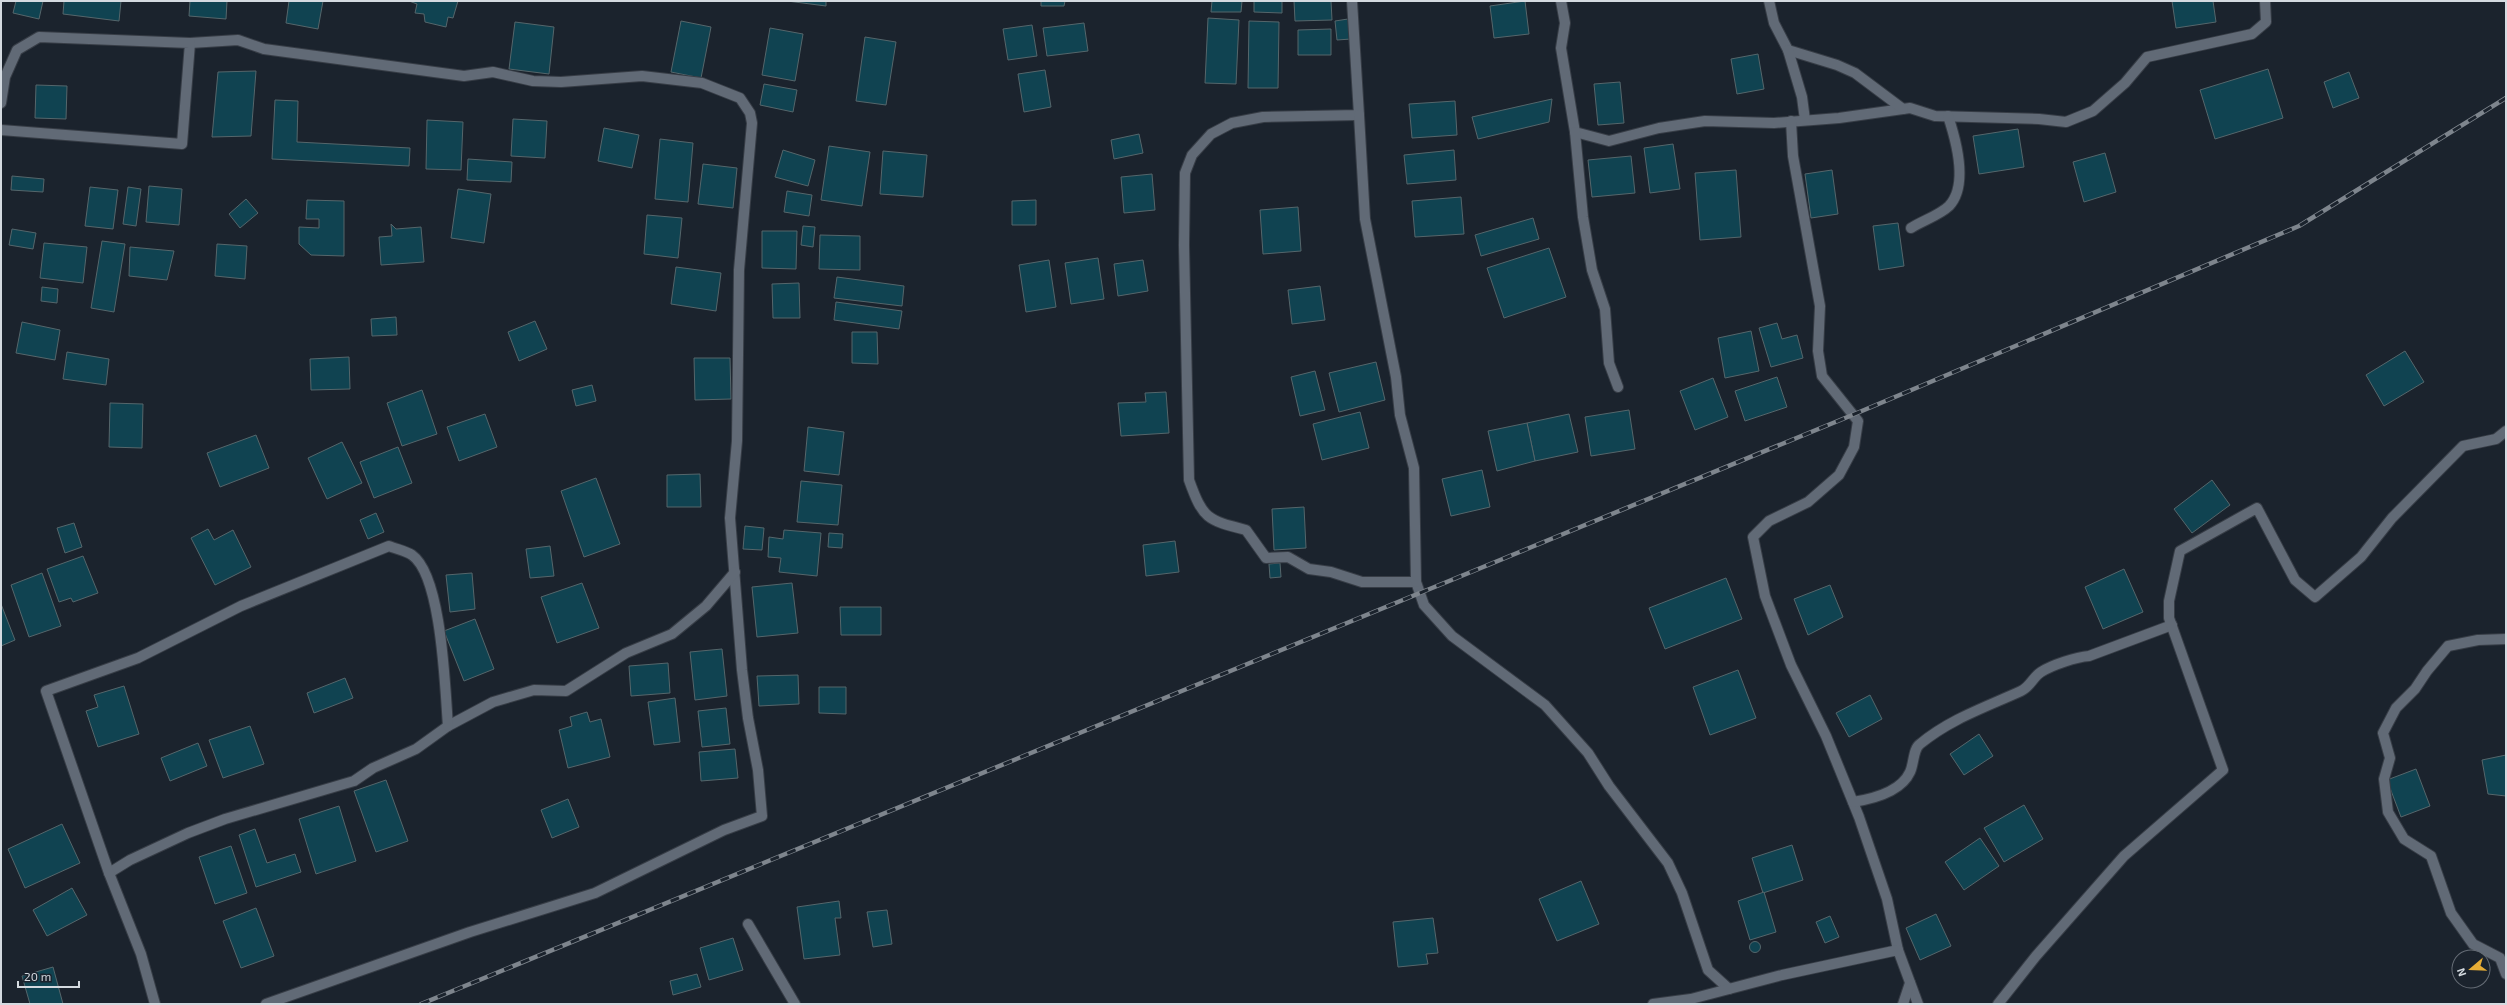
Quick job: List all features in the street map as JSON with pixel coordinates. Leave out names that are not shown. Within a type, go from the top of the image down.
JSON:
[{"type":"street","points":[[1352,1],[1365,219],[1396,378],[1400,415],[1414,468],[1416,582],[1424,605],[1452,636],[1545,706],[1588,754],[1668,863],[1682,893],[1708,970],[1729,989]]},
{"type":"street","points":[[1561,1],[1565,22],[1561,48],[1574,132],[1583,217],[1592,270],[1605,310],[1609,363],[1618,387]]},
{"type":"street","points":[[1769,1],[1774,23],[1788,50],[1802,97],[1805,120]]},
{"type":"street","points":[[1574,132],[1609,141],[1659,128],[1705,121],[1791,122],[1903,109],[1948,116],[2039,119],[2066,122],[2092,111],[2125,83],[2147,57],[2252,34],[2266,22],[2265,1]]},
{"type":"street","points":[[1,104],[5,77],[17,50],[39,37],[190,43],[238,40],[264,49],[464,76],[493,72],[533,81],[561,82],[642,76],[702,83],[740,98],[750,113],[752,123],[739,270],[737,441],[730,518],[742,670],[748,718],[758,770],[762,816],[717,833],[596,893],[470,932],[266,1004]]},
{"type":"street","points":[[1,130],[182,144],[190,43]]},
{"type":"street","points":[[1788,50],[1837,65],[1855,73],[1903,109]]},
{"type":"street","points":[[1359,115],[1263,117],[1232,123],[1212,134],[1192,155],[1185,173],[1184,246],[1189,480],[1199,508],[1217,523],[1246,530],[1266,558],[1288,557],[1309,569],[1331,572],[1362,582],[1394,584],[1416,582]]},
{"type":"street","points":[[1910,228],[1948,206],[1958,190],[1954,135],[1948,116]]},
{"type":"street","points":[[1791,122],[1793,156],[1820,306],[1818,351],[1822,376],[1858,421],[1854,447],[1839,475],[1808,502],[1769,521],[1753,537],[1765,596],[1791,665],[1826,736],[1853,802],[1887,900],[1898,950],[1918,1004]]},
{"type":"street","points":[[1998,1004],[2036,956],[2124,856],[2223,770],[2172,625],[2169,602],[2180,551],[2257,508],[2294,580],[2315,597],[2361,557],[2392,518],[2463,446],[2496,438],[2506,431]]},
{"type":"street","points":[[155,1004],[141,954],[109,872],[46,691],[138,658],[241,606],[389,546],[412,555],[427,578],[438,611],[448,726]]},
{"type":"street","points":[[109,872],[130,860],[188,833],[225,819],[354,781],[373,768],[416,749],[448,726],[493,702],[534,690],[566,692],[626,653],[672,634],[706,606],[735,572]]},
{"type":"street","points":[[1853,802],[1877,798],[1902,783],[1910,773],[1917,745],[1938,730],[1979,708],[2023,690],[2041,672],[2076,657],[2089,656],[2172,625]]},
{"type":"street","points":[[2506,640],[2478,640],[2448,646],[2427,671],[2415,689],[2396,708],[2383,734],[2390,758],[2384,779],[2388,812],[2404,839],[2431,856],[2451,913],[2473,944],[2500,958],[2506,974]]},
{"type":"street","points":[[748,924],[795,1004]]},
{"type":"street","points":[[1653,1004],[1691,999],[1782,975],[1898,950]]},
{"type":"street","points":[[1903,1004],[1910,983]]},
{"type":"building","points":[[16,1],[43,1],[39,19],[13,13]]},
{"type":"building","points":[[64,1],[121,1],[119,21],[63,14]]},
{"type":"building","points":[[190,1],[227,1],[226,19],[189,16]]},
{"type":"building","points":[[289,1],[323,1],[318,29],[286,23]]},
{"type":"building","points":[[409,1],[458,1],[453,18],[448,17],[446,27],[425,22],[424,14],[415,13],[417,4]]},
{"type":"building","points":[[787,1],[826,1],[826,6]]},
{"type":"building","points":[[1041,1],[1065,1],[1064,6],[1041,6]]},
{"type":"building","points":[[1212,1],[1242,1],[1241,12],[1211,12]]},
{"type":"building","points":[[1254,1],[1282,1],[1282,13],[1254,12]]},
{"type":"building","points":[[1294,1],[1331,1],[1332,20],[1295,21]]},
{"type":"building","points":[[1525,1],[1529,34],[1494,38],[1490,6]]},
{"type":"building","points":[[2172,1],[2213,1],[2216,22],[2176,28]]},
{"type":"building","points":[[1208,18],[1239,20],[1236,84],[1205,83]]},
{"type":"building","points":[[1348,19],[1351,39],[1337,40],[1335,21]]},
{"type":"building","points":[[681,21],[711,27],[701,78],[671,72]]},
{"type":"building","points":[[1249,21],[1279,22],[1278,88],[1248,88]]},
{"type":"building","points":[[515,22],[554,27],[549,74],[509,69]]},
{"type":"building","points":[[1084,23],[1088,51],[1047,56],[1043,28]]},
{"type":"building","points":[[1032,25],[1037,56],[1008,60],[1003,29]]},
{"type":"building","points":[[770,28],[803,34],[795,81],[762,75]]},
{"type":"building","points":[[1331,29],[1331,55],[1298,55],[1298,30]]},
{"type":"building","points":[[865,37],[896,42],[886,105],[856,101]]},
{"type":"building","points":[[1758,54],[1764,89],[1737,94],[1731,59]]},
{"type":"building","points":[[2268,69],[2283,118],[2215,139],[2200,90]]},
{"type":"building","points":[[1045,70],[1051,107],[1024,112],[1018,74]]},
{"type":"building","points":[[256,71],[251,136],[212,137],[218,72]]},
{"type":"building","points":[[2349,72],[2359,98],[2333,108],[2324,82]]},
{"type":"building","points":[[1620,82],[1624,123],[1598,125],[1594,84]]},
{"type":"building","points":[[764,84],[797,90],[793,112],[760,105]]},
{"type":"building","points":[[36,85],[67,86],[66,119],[35,118]]},
{"type":"building","points":[[1552,99],[1549,122],[1478,139],[1472,117]]},
{"type":"building","points":[[275,100],[298,101],[297,142],[410,148],[409,166],[272,159]]},
{"type":"building","points":[[1455,101],[1457,135],[1412,138],[1409,104]]},
{"type":"building","points":[[513,119],[547,121],[545,158],[511,156]]},
{"type":"building","points":[[427,120],[463,122],[461,170],[426,169]]},
{"type":"building","points":[[604,128],[639,135],[632,168],[598,161]]},
{"type":"building","points":[[2018,129],[2024,167],[1979,174],[1973,136]]},
{"type":"building","points":[[1139,134],[1143,153],[1114,159],[1111,140]]},
{"type":"building","points":[[660,139],[693,143],[688,202],[655,199]]},
{"type":"building","points":[[1673,144],[1680,189],[1650,193],[1644,148]]},
{"type":"building","points":[[829,146],[870,152],[862,206],[821,200]]},
{"type":"building","points":[[783,150],[815,160],[808,186],[775,177]]},
{"type":"building","points":[[1454,150],[1456,180],[1407,184],[1404,155]]},
{"type":"building","points":[[883,151],[927,155],[923,197],[880,194]]},
{"type":"building","points":[[2105,153],[2116,192],[2084,202],[2073,162]]},
{"type":"building","points":[[1631,156],[1635,193],[1592,197],[1588,160]]},
{"type":"building","points":[[468,159],[512,162],[511,182],[467,180]]},
{"type":"building","points":[[703,164],[737,168],[733,208],[698,204]]},
{"type":"building","points":[[1736,170],[1741,237],[1700,240],[1695,173]]},
{"type":"building","points":[[1832,170],[1838,214],[1811,218],[1805,174]]},
{"type":"building","points":[[1152,174],[1155,210],[1124,213],[1121,177]]},
{"type":"building","points":[[12,176],[44,179],[43,192],[11,190]]},
{"type":"building","points":[[149,186],[182,189],[179,225],[146,222]]},
{"type":"building","points":[[90,187],[118,190],[113,229],[85,226]]},
{"type":"building","points":[[128,187],[141,189],[136,226],[123,224]]},
{"type":"building","points":[[458,189],[491,194],[484,243],[451,238]]},
{"type":"building","points":[[787,191],[812,195],[809,216],[784,212]]},
{"type":"building","points":[[1461,197],[1464,234],[1415,237],[1412,201]]},
{"type":"building","points":[[246,199],[258,213],[240,228],[229,214]]},
{"type":"building","points":[[307,200],[344,201],[344,256],[311,255],[299,244],[299,227],[319,228],[319,219],[306,219]]},
{"type":"building","points":[[1036,200],[1036,225],[1012,225],[1012,201]]},
{"type":"building","points":[[1298,207],[1301,251],[1263,254],[1260,210]]},
{"type":"building","points":[[647,215],[682,218],[678,258],[644,254]]},
{"type":"building","points":[[1533,218],[1539,239],[1481,256],[1475,235]]},
{"type":"building","points":[[1898,223],[1904,266],[1879,270],[1873,226]]},
{"type":"building","points":[[391,224],[396,229],[421,227],[424,262],[381,265],[379,237],[392,236]]},
{"type":"building","points":[[803,226],[815,227],[813,247],[801,245]]},
{"type":"building","points":[[12,229],[36,233],[33,249],[9,245]]},
{"type":"building","points":[[762,231],[797,231],[796,269],[762,268]]},
{"type":"building","points":[[820,235],[860,236],[860,270],[819,269]]},
{"type":"building","points":[[102,241],[125,244],[114,312],[91,308]]},
{"type":"building","points":[[44,243],[87,247],[83,283],[40,278]]},
{"type":"building","points":[[217,244],[247,246],[245,279],[215,276]]},
{"type":"building","points":[[130,247],[174,251],[167,280],[129,276]]},
{"type":"building","points":[[1549,248],[1566,297],[1504,318],[1487,268]]},
{"type":"building","points":[[1098,258],[1104,299],[1071,304],[1065,263]]},
{"type":"building","points":[[1049,260],[1056,307],[1026,312],[1019,265]]},
{"type":"building","points":[[1143,260],[1148,291],[1118,296],[1114,264]]},
{"type":"building","points":[[676,267],[721,273],[716,311],[671,304]]},
{"type":"building","points":[[837,277],[904,286],[902,306],[834,298]]},
{"type":"building","points":[[799,283],[800,318],[773,318],[772,284]]},
{"type":"building","points":[[1320,286],[1325,320],[1292,324],[1288,290]]},
{"type":"building","points":[[42,287],[58,289],[57,303],[41,301]]},
{"type":"building","points":[[836,302],[902,311],[899,329],[834,320]]},
{"type":"building","points":[[396,317],[397,335],[372,336],[371,319]]},
{"type":"building","points":[[535,321],[547,349],[519,361],[508,332]]},
{"type":"building","points":[[22,322],[60,330],[55,360],[16,353]]},
{"type":"building","points":[[1777,323],[1782,339],[1797,335],[1803,358],[1771,367],[1759,328]]},
{"type":"building","points":[[1751,331],[1759,371],[1725,378],[1718,338]]},
{"type":"building","points":[[852,332],[877,332],[878,364],[852,363]]},
{"type":"building","points":[[2405,351],[2424,382],[2384,406],[2366,375]]},
{"type":"building","points":[[67,352],[109,359],[106,385],[63,379]]},
{"type":"building","points":[[349,357],[350,389],[311,390],[310,359]]},
{"type":"building","points":[[694,358],[730,358],[731,399],[695,400]]},
{"type":"building","points":[[1376,362],[1385,400],[1339,412],[1329,373]]},
{"type":"building","points":[[1315,371],[1325,410],[1300,416],[1291,377]]},
{"type":"building","points":[[1777,377],[1787,407],[1745,421],[1735,391]]},
{"type":"building","points":[[1713,378],[1728,417],[1695,430],[1680,391]]},
{"type":"building","points":[[592,385],[596,401],[576,406],[572,390]]},
{"type":"building","points":[[422,390],[437,434],[402,446],[387,403]]},
{"type":"building","points":[[1166,392],[1169,433],[1121,436],[1118,403],[1146,402],[1145,393]]},
{"type":"building","points":[[110,403],[143,404],[142,448],[109,447]]},
{"type":"building","points":[[1629,410],[1635,449],[1591,456],[1585,417]]},
{"type":"building","points":[[1360,412],[1369,448],[1322,460],[1313,424]]},
{"type":"building","points":[[485,414],[497,447],[459,461],[447,427]]},
{"type":"building","points":[[1569,414],[1578,452],[1535,461],[1527,423]]},
{"type":"building","points":[[1527,423],[1535,461],[1497,471],[1488,431]]},
{"type":"building","points":[[808,427],[844,432],[839,475],[804,471]]},
{"type":"building","points":[[256,435],[269,468],[220,487],[207,453]]},
{"type":"building","points":[[342,442],[362,483],[327,499],[308,458]]},
{"type":"building","points":[[398,447],[412,483],[374,498],[360,462]]},
{"type":"building","points":[[1482,470],[1490,507],[1451,516],[1442,479]]},
{"type":"building","points":[[700,474],[701,507],[667,507],[667,475]]},
{"type":"building","points":[[596,478],[620,544],[584,557],[561,491]]},
{"type":"building","points":[[2212,480],[2230,505],[2192,533],[2174,509]]},
{"type":"building","points":[[801,481],[842,485],[838,525],[797,522]]},
{"type":"building","points":[[1304,507],[1306,548],[1274,550],[1272,509]]},
{"type":"building","points":[[376,513],[384,532],[368,539],[360,520]]},
{"type":"building","points":[[74,523],[82,547],[65,553],[57,528]]},
{"type":"building","points":[[745,526],[764,528],[762,550],[743,549]]},
{"type":"building","points":[[208,529],[214,540],[233,530],[251,567],[215,585],[191,538]]},
{"type":"building","points":[[784,530],[821,533],[817,576],[779,572],[781,558],[768,557],[769,537],[783,539]]},
{"type":"building","points":[[829,533],[843,534],[842,548],[828,547]]},
{"type":"building","points":[[1175,541],[1179,572],[1146,576],[1143,545]]},
{"type":"building","points":[[550,546],[554,576],[530,578],[526,549]]},
{"type":"building","points":[[83,556],[98,593],[73,602],[71,598],[59,602],[47,569]]},
{"type":"building","points":[[1280,563],[1281,577],[1270,578],[1269,564]]},
{"type":"building","points":[[2124,569],[2143,612],[2103,629],[2085,587]]},
{"type":"building","points":[[42,573],[61,626],[29,637],[11,585]]},
{"type":"building","points":[[472,573],[475,609],[450,612],[446,575]]},
{"type":"building","points":[[1726,578],[1742,619],[1665,649],[1649,608]]},
{"type":"building","points":[[582,583],[599,628],[557,643],[541,597]]},
{"type":"building","points":[[792,583],[798,633],[757,637],[752,587]]},
{"type":"building","points":[[1830,585],[1843,617],[1808,635],[1794,599]]},
{"type":"building","points":[[1,604],[15,640],[1,646]]},
{"type":"building","points":[[840,607],[881,607],[881,635],[841,635]]},
{"type":"building","points":[[475,619],[494,669],[464,681],[444,631]]},
{"type":"building","points":[[722,649],[727,696],[695,700],[690,652]]},
{"type":"building","points":[[668,663],[670,693],[631,696],[629,666]]},
{"type":"building","points":[[1738,670],[1756,718],[1710,735],[1693,687]]},
{"type":"building","points":[[798,675],[799,704],[759,706],[757,676]]},
{"type":"building","points":[[345,678],[353,698],[314,713],[307,693]]},
{"type":"building","points":[[124,686],[139,734],[98,747],[86,711],[98,707],[94,695]]},
{"type":"building","points":[[819,687],[846,687],[846,714],[819,713]]},
{"type":"building","points":[[1870,695],[1882,719],[1849,737],[1836,713]]},
{"type":"building","points":[[675,698],[680,742],[654,745],[648,702]]},
{"type":"building","points":[[726,708],[730,744],[702,747],[698,711]]},
{"type":"building","points":[[587,712],[590,722],[601,719],[610,757],[568,768],[559,730],[572,726],[570,717]]},
{"type":"building","points":[[250,726],[264,764],[223,778],[209,740]]},
{"type":"building","points":[[1979,734],[1993,756],[1964,775],[1950,754]]},
{"type":"building","points":[[198,743],[207,766],[170,781],[161,758]]},
{"type":"building","points":[[735,749],[738,778],[701,781],[699,752]]},
{"type":"building","points":[[2506,755],[2506,796],[2488,794],[2482,760]]},
{"type":"building","points":[[2416,769],[2430,806],[2401,817],[2387,780]]},
{"type":"building","points":[[386,780],[408,841],[376,852],[354,791]]},
{"type":"building","points":[[568,799],[579,827],[552,838],[541,810]]},
{"type":"building","points":[[2024,805],[2043,839],[2004,862],[1984,828]]},
{"type":"building","points":[[339,806],[356,861],[316,874],[299,819]]},
{"type":"building","points":[[62,824],[80,863],[25,888],[8,849]]},
{"type":"building","points":[[255,829],[267,863],[295,854],[301,872],[256,887],[239,835]]},
{"type":"building","points":[[1980,838],[1999,866],[1964,890],[1945,862]]},
{"type":"building","points":[[1792,845],[1803,880],[1763,893],[1752,858]]},
{"type":"building","points":[[231,846],[247,893],[215,904],[199,857]]},
{"type":"building","points":[[1581,881],[1599,924],[1557,941],[1539,899]]},
{"type":"building","points":[[72,888],[87,915],[47,936],[33,910]]},
{"type":"building","points":[[1764,892],[1776,932],[1750,940],[1738,901]]},
{"type":"building","points":[[839,901],[841,918],[835,918],[840,955],[804,959],[797,907]]},
{"type":"building","points":[[256,908],[274,956],[241,968],[223,921]]},
{"type":"building","points":[[887,910],[892,944],[873,947],[867,912]]},
{"type":"building","points":[[1936,914],[1951,946],[1920,960],[1906,928]]},
{"type":"building","points":[[1830,916],[1839,937],[1825,943],[1816,922]]},
{"type":"building","points":[[1433,918],[1438,953],[1426,954],[1428,964],[1398,967],[1393,922]]},
{"type":"building","points":[[733,938],[743,970],[709,980],[700,948]]},
{"type":"building","points":[[1753,942],[1757,942],[1759,943],[1759,951],[1753,952],[1750,949],[1750,945]]},
{"type":"building","points":[[53,967],[63,1004],[30,1004],[22,976]]},
{"type":"building","points":[[697,974],[701,987],[673,995],[670,981]]},
{"type":"railway","points":[[421,1004],[1850,416],[2299,226],[2506,98]]}]
